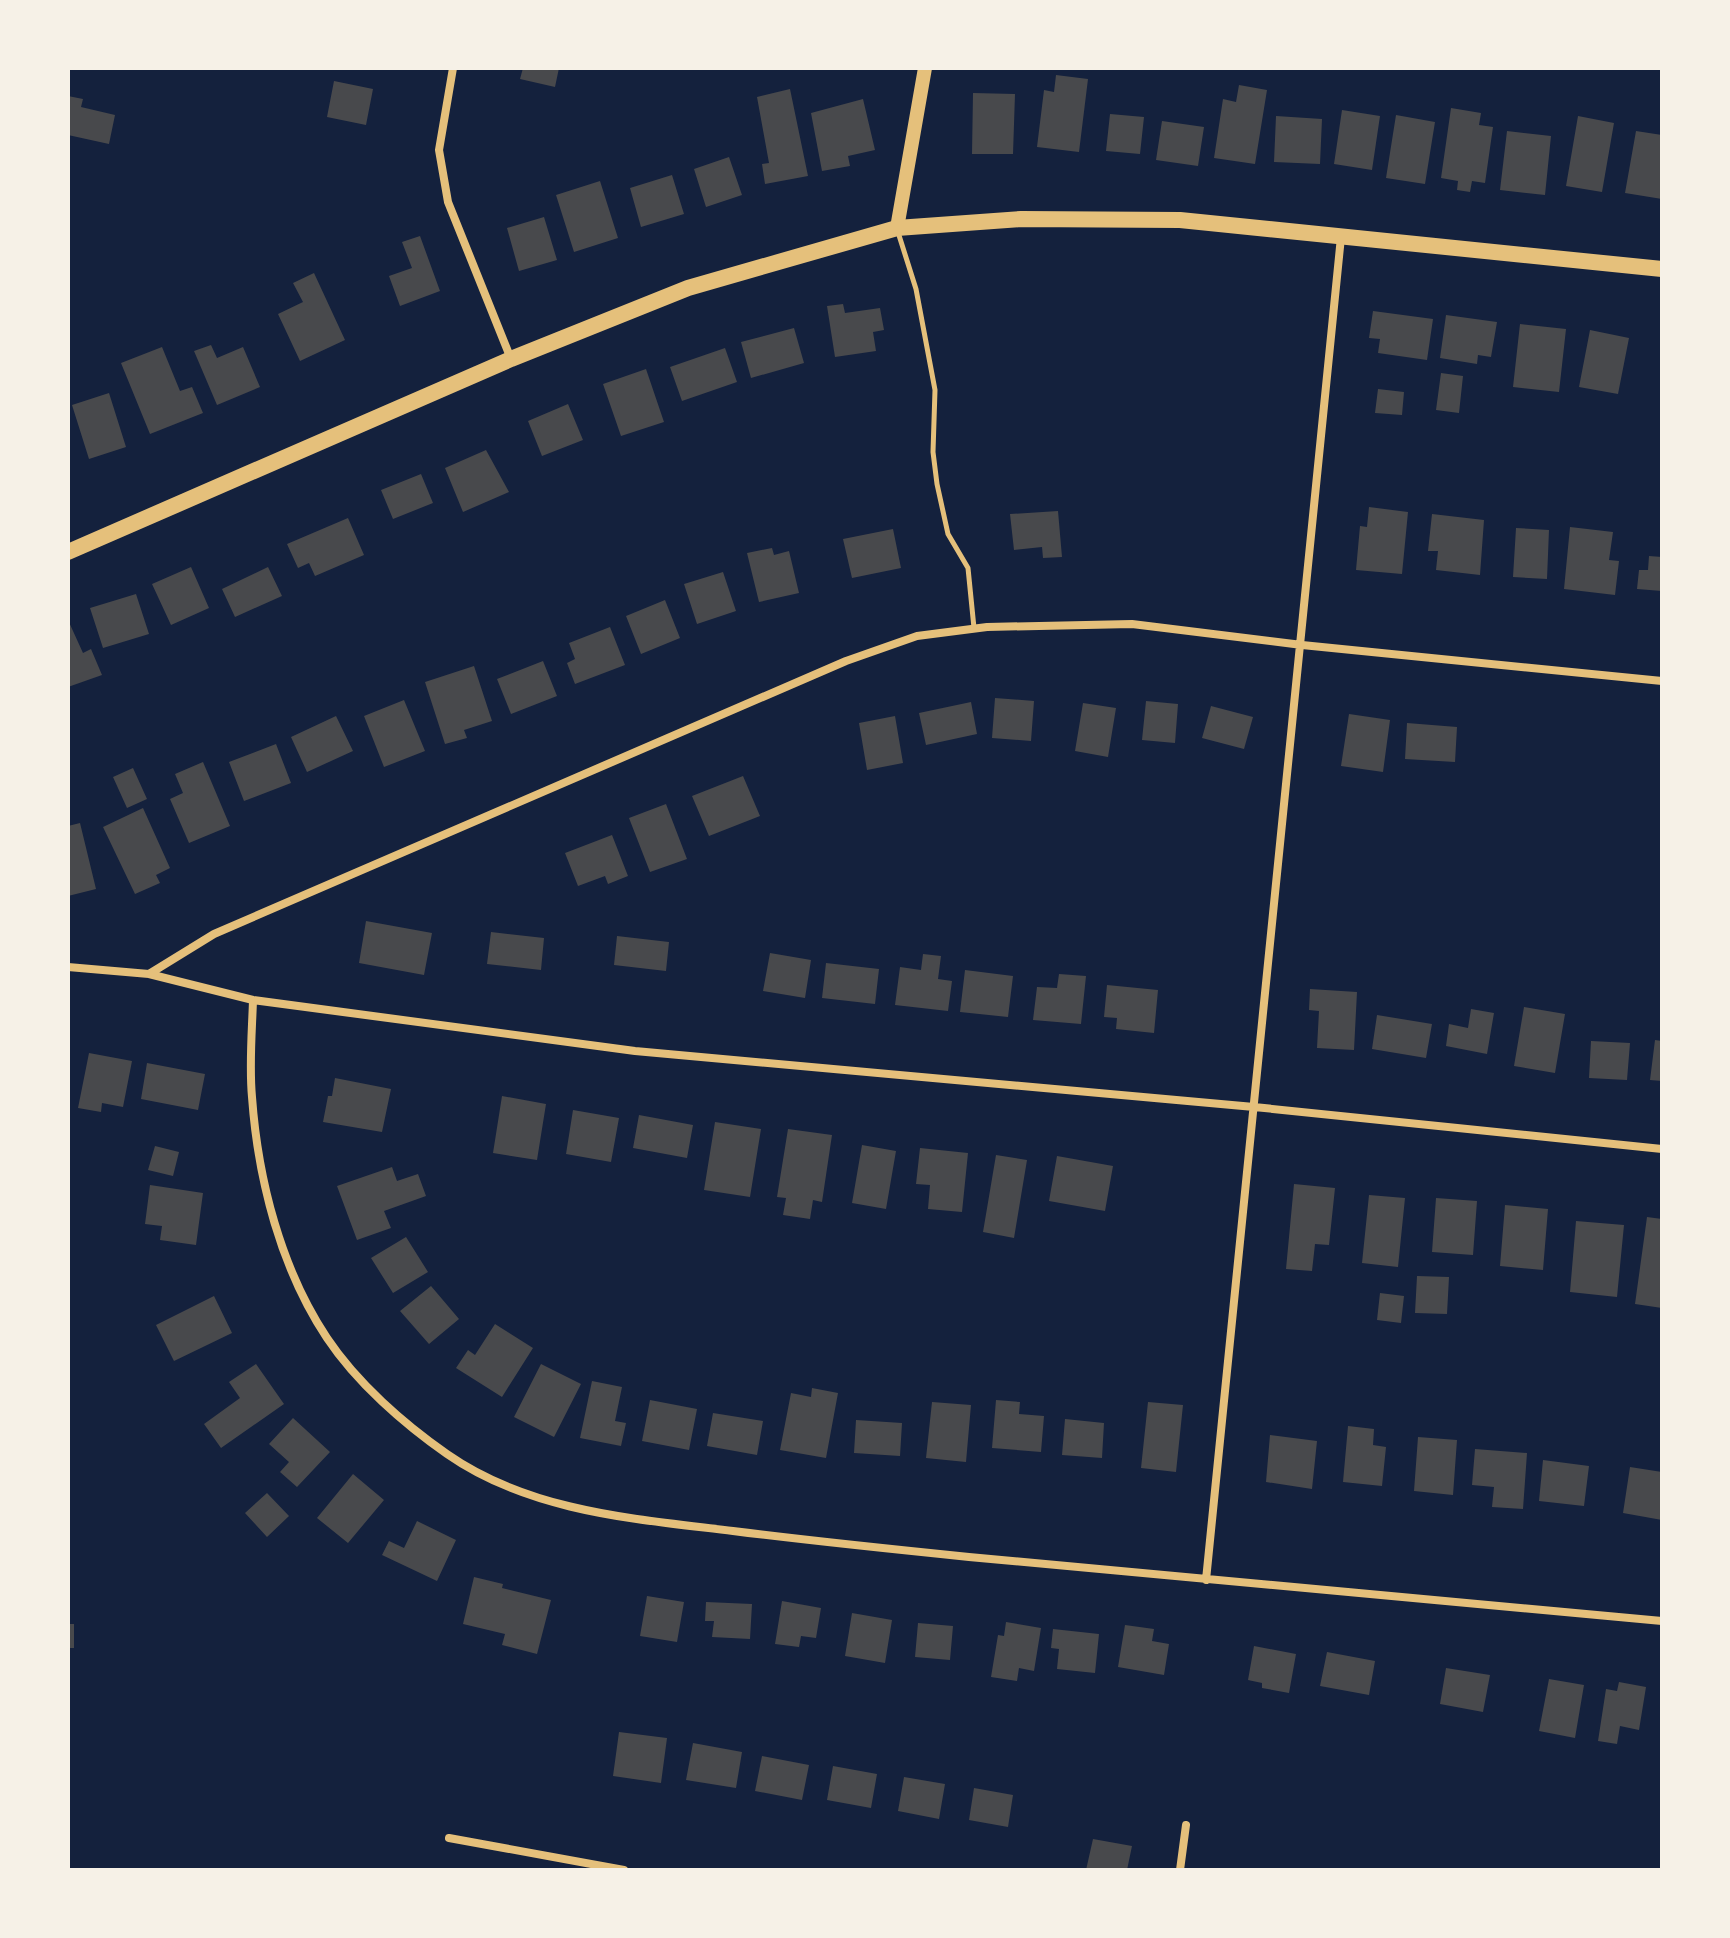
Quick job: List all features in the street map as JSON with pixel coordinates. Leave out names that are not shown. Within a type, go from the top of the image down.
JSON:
[{"type":"main road","points":[[68,552],[511,359],[688,288],[897,228],[1021,219],[1180,220],[1662,269]]},
{"type":"street","points":[[453,68],[439,150],[448,202],[511,359]]},
{"type":"street","points":[[897,228],[925,68]]},
{"type":"street","points":[[1206,1580],[1341,237]]},
{"type":"street","points":[[149,974],[214,934],[846,661],[917,636],[974,629],[1132,624],[1302,645],[1662,681]]},
{"type":"street","points":[[68,967],[149,974],[253,1000],[635,1051],[1254,1107],[1662,1149]]},
{"type":"street","points":[[253,1000],[252,1096],[262,1166],[275,1223],[290,1267],[310,1310],[350,1368],[401,1417],[487,1479],[530,1496],[576,1508],[658,1522],[832,1543],[1206,1580],[1662,1621]]},
{"type":"street","points":[[1180,1870],[1186,1825]]},
{"type":"street","points":[[449,1838],[624,1870]]},
{"type":"lane","points":[[897,228],[916,289],[935,390],[933,452],[937,484],[948,534],[968,568],[974,629]]},
{"type":"building","points":[[523,68],[559,68],[555,87],[520,79]]},
{"type":"building","points":[[1056,75],[1088,79],[1079,152],[1037,147],[1044,90],[1054,92]]},
{"type":"building","points":[[334,81],[373,89],[366,125],[327,117]]},
{"type":"building","points":[[1239,85],[1267,90],[1255,164],[1214,158],[1223,99],[1236,102]]},
{"type":"building","points":[[790,89],[808,176],[765,184],[762,164],[769,163],[757,97]]},
{"type":"building","points":[[973,93],[1015,94],[1013,154],[972,154]]},
{"type":"building","points":[[68,96],[83,99],[81,107],[115,115],[109,144],[68,135]]},
{"type":"building","points":[[863,99],[875,150],[848,156],[850,166],[822,171],[811,113]]},
{"type":"building","points":[[1451,108],[1481,113],[1479,125],[1493,127],[1485,183],[1472,181],[1470,192],[1457,190],[1458,181],[1441,178]]},
{"type":"building","points":[[1342,110],[1380,116],[1372,170],[1334,164]]},
{"type":"building","points":[[1110,114],[1144,117],[1140,154],[1106,151]]},
{"type":"building","points":[[1396,115],[1435,122],[1425,184],[1386,178]]},
{"type":"building","points":[[1276,116],[1322,119],[1320,164],[1274,162]]},
{"type":"building","points":[[1578,116],[1614,123],[1602,192],[1566,186]]},
{"type":"building","points":[[1162,121],[1204,127],[1198,166],[1156,160]]},
{"type":"building","points":[[1507,131],[1551,136],[1545,195],[1500,190]]},
{"type":"building","points":[[1636,131],[1662,135],[1662,199],[1625,193]]},
{"type":"building","points":[[729,157],[742,195],[706,207],[694,169]]},
{"type":"building","points":[[672,175],[684,214],[641,227],[630,188]]},
{"type":"building","points":[[600,181],[618,238],[574,252],[556,195]]},
{"type":"building","points":[[544,217],[557,260],[519,271],[507,228]]},
{"type":"building","points":[[420,236],[440,291],[400,306],[389,276],[412,268],[402,242]]},
{"type":"building","points":[[314,273],[345,340],[300,361],[278,314],[303,302],[293,283]]},
{"type":"building","points":[[843,304],[845,313],[880,308],[884,330],[873,332],[876,351],[835,357],[827,306]]},
{"type":"building","points":[[1373,311],[1433,319],[1427,360],[1378,353],[1380,339],[1369,338]]},
{"type":"building","points":[[1446,315],[1497,322],[1491,357],[1478,355],[1477,364],[1440,358]]},
{"type":"building","points":[[1520,324],[1566,329],[1559,392],[1513,387]]},
{"type":"building","points":[[794,328],[804,363],[751,378],[741,342]]},
{"type":"building","points":[[1590,330],[1629,338],[1618,394],[1579,387]]},
{"type":"building","points":[[211,345],[217,358],[243,347],[260,387],[217,405],[194,351]]},
{"type":"building","points":[[162,347],[180,391],[192,387],[203,413],[150,434],[121,363]]},
{"type":"building","points":[[725,348],[737,382],[682,401],[670,367]]},
{"type":"building","points":[[646,369],[664,422],[621,436],[603,384]]},
{"type":"building","points":[[1441,373],[1463,376],[1459,413],[1436,410]]},
{"type":"building","points":[[1378,389],[1404,392],[1402,415],[1375,413]]},
{"type":"building","points":[[109,393],[126,447],[89,459],[72,405]]},
{"type":"building","points":[[568,404],[583,440],[542,456],[528,421]]},
{"type":"building","points":[[486,450],[509,492],[463,512],[445,468]]},
{"type":"building","points":[[421,474],[433,503],[393,519],[381,490]]},
{"type":"building","points":[[1369,507],[1408,512],[1402,574],[1356,570],[1360,526],[1367,527]]},
{"type":"building","points":[[1058,511],[1062,557],[1043,558],[1042,547],[1014,550],[1010,514]]},
{"type":"building","points":[[1432,514],[1484,520],[1480,575],[1436,570],[1438,551],[1428,551]]},
{"type":"building","points":[[348,518],[364,555],[315,576],[309,563],[298,568],[287,544]]},
{"type":"building","points":[[1570,527],[1613,532],[1609,560],[1619,561],[1615,595],[1564,589]]},
{"type":"building","points":[[1516,528],[1549,530],[1547,579],[1513,577]]},
{"type":"building","points":[[893,529],[901,568],[852,578],[843,539]]},
{"type":"building","points":[[772,548],[774,555],[789,551],[799,593],[759,602],[747,553]]},
{"type":"building","points":[[1649,556],[1662,557],[1662,591],[1637,589],[1639,570],[1648,570]]},
{"type":"building","points":[[191,567],[209,608],[171,625],[152,584]]},
{"type":"building","points":[[268,567],[282,596],[235,617],[222,589]]},
{"type":"building","points":[[723,572],[736,611],[697,624],[684,584]]},
{"type":"building","points":[[136,594],[149,634],[103,648],[90,608]]},
{"type":"building","points":[[665,600],[680,638],[641,654],[626,616]]},
{"type":"building","points":[[68,620],[83,653],[91,649],[102,675],[68,687]]},
{"type":"building","points":[[610,627],[625,665],[575,684],[567,663],[575,659],[569,643]]},
{"type":"building","points":[[543,661],[557,696],[511,714],[497,679]]},
{"type":"building","points":[[474,666],[492,721],[464,730],[467,738],[445,744],[425,682]]},
{"type":"building","points":[[995,698],[1034,701],[1031,741],[992,738]]},
{"type":"building","points":[[404,700],[425,751],[384,767],[364,716]]},
{"type":"building","points":[[1146,701],[1178,704],[1175,743],[1142,740]]},
{"type":"building","points":[[971,702],[977,734],[926,745],[919,713]]},
{"type":"building","points":[[1083,703],[1116,708],[1108,757],[1075,751]]},
{"type":"building","points":[[1211,706],[1253,717],[1244,749],[1202,738]]},
{"type":"building","points":[[1349,714],[1390,720],[1383,772],[1341,766]]},
{"type":"building","points":[[336,716],[353,751],[307,772],[291,737]]},
{"type":"building","points":[[895,716],[903,763],[867,770],[859,723]]},
{"type":"building","points":[[1407,723],[1457,727],[1455,762],[1405,759]]},
{"type":"building","points":[[276,744],[291,783],[244,801],[229,762]]},
{"type":"building","points":[[203,762],[230,826],[189,843],[170,799],[183,793],[175,774]]},
{"type":"building","points":[[133,768],[147,799],[127,808],[113,777]]},
{"type":"building","points":[[743,776],[760,816],[709,836],[692,796]]},
{"type":"building","points":[[666,804],[687,859],[650,872],[629,818]]},
{"type":"building","points":[[143,808],[170,868],[156,875],[160,883],[135,894],[103,827]]},
{"type":"building","points":[[80,823],[96,889],[68,896],[68,826]]},
{"type":"building","points":[[612,835],[628,876],[608,884],[605,876],[578,886],[565,853]]},
{"type":"building","points":[[366,921],[432,933],[424,975],[359,963]]},
{"type":"building","points":[[491,932],[544,938],[541,970],[487,964]]},
{"type":"building","points":[[617,936],[669,942],[666,971],[614,965]]},
{"type":"building","points":[[770,953],[811,960],[805,998],[763,991]]},
{"type":"building","points":[[923,954],[941,956],[938,979],[952,981],[948,1011],[895,1005],[900,967],[921,970]]},
{"type":"building","points":[[826,963],[879,969],[875,1004],[822,998]]},
{"type":"building","points":[[965,970],[1013,976],[1008,1017],[960,1012]]},
{"type":"building","points":[[1059,974],[1086,976],[1081,1024],[1033,1020],[1037,987],[1057,988]]},
{"type":"building","points":[[1107,985],[1158,990],[1154,1033],[1116,1029],[1117,1018],[1104,1017]]},
{"type":"building","points":[[1310,989],[1357,992],[1354,1050],[1317,1048],[1319,1011],[1309,1010]]},
{"type":"building","points":[[1524,1007],[1565,1014],[1555,1073],[1514,1066]]},
{"type":"building","points":[[1471,1009],[1494,1013],[1487,1054],[1446,1046],[1449,1024],[1468,1028]]},
{"type":"building","points":[[1377,1015],[1432,1024],[1426,1058],[1372,1049]]},
{"type":"building","points":[[1655,1040],[1662,1041],[1662,1081],[1650,1080]]},
{"type":"building","points":[[1591,1041],[1630,1043],[1627,1080],[1589,1078]]},
{"type":"building","points":[[89,1053],[132,1061],[123,1107],[102,1103],[101,1112],[78,1108]]},
{"type":"building","points":[[147,1063],[205,1074],[198,1110],[141,1099]]},
{"type":"building","points":[[335,1078],[391,1089],[382,1132],[323,1122]]},
{"type":"building","points":[[502,1096],[546,1104],[537,1160],[493,1153]]},
{"type":"building","points":[[573,1110],[619,1118],[611,1162],[566,1154]]},
{"type":"building","points":[[639,1115],[693,1125],[687,1158],[633,1148]]},
{"type":"building","points":[[715,1122],[761,1129],[750,1197],[704,1190]]},
{"type":"building","points":[[788,1129],[832,1135],[822,1202],[813,1200],[810,1219],[783,1215],[786,1198],[777,1197]]},
{"type":"building","points":[[862,1145],[896,1151],[886,1209],[852,1203]]},
{"type":"building","points":[[155,1146],[179,1152],[173,1176],[148,1170]]},
{"type":"building","points":[[920,1148],[968,1153],[962,1212],[928,1209],[930,1185],[916,1184]]},
{"type":"building","points":[[996,1155],[1027,1160],[1014,1238],[983,1232]]},
{"type":"building","points":[[1057,1156],[1113,1166],[1105,1211],[1049,1201]]},
{"type":"building","points":[[392,1167],[397,1181],[418,1174],[426,1196],[384,1211],[391,1228],[357,1240],[337,1186]]},
{"type":"building","points":[[1294,1184],[1335,1188],[1329,1245],[1315,1244],[1312,1271],[1286,1269]]},
{"type":"building","points":[[150,1185],[203,1193],[196,1245],[160,1240],[162,1226],[145,1224]]},
{"type":"building","points":[[1369,1195],[1405,1198],[1398,1267],[1362,1263]]},
{"type":"building","points":[[1436,1198],[1477,1201],[1473,1255],[1432,1252]]},
{"type":"building","points":[[1505,1205],[1548,1209],[1543,1270],[1500,1266]]},
{"type":"building","points":[[1647,1217],[1662,1219],[1662,1308],[1635,1304]]},
{"type":"building","points":[[1576,1221],[1624,1225],[1617,1297],[1570,1292]]},
{"type":"building","points":[[406,1237],[428,1272],[393,1293],[371,1258]]},
{"type":"building","points":[[1417,1276],[1449,1277],[1447,1314],[1415,1313]]},
{"type":"building","points":[[431,1286],[459,1319],[429,1344],[400,1311]]},
{"type":"building","points":[[1380,1293],[1404,1296],[1401,1323],[1377,1320]]},
{"type":"building","points":[[214,1296],[232,1333],[174,1361],[156,1325]]},
{"type":"building","points":[[495,1324],[533,1348],[502,1397],[456,1368],[468,1350],[475,1355]]},
{"type":"building","points":[[256,1364],[284,1404],[221,1448],[204,1424],[240,1398],[229,1382]]},
{"type":"building","points":[[541,1364],[581,1384],[554,1437],[514,1417]]},
{"type":"building","points":[[592,1381],[622,1387],[615,1421],[626,1423],[621,1446],[580,1438]]},
{"type":"building","points":[[812,1388],[838,1393],[826,1458],[780,1450],[791,1393],[811,1397]]},
{"type":"building","points":[[650,1400],[697,1409],[689,1450],[642,1441]]},
{"type":"building","points":[[996,1400],[1020,1402],[1019,1414],[1044,1416],[1041,1452],[992,1448]]},
{"type":"building","points":[[932,1402],[971,1405],[966,1462],[926,1458]]},
{"type":"building","points":[[1148,1402],[1183,1405],[1176,1472],[1141,1468]]},
{"type":"building","points":[[713,1413],[763,1421],[757,1455],[707,1446]]},
{"type":"building","points":[[293,1418],[330,1452],[297,1487],[280,1472],[289,1462],[269,1444]]},
{"type":"building","points":[[1065,1419],[1104,1423],[1102,1458],[1062,1455]]},
{"type":"building","points":[[856,1420],[902,1423],[900,1456],[854,1453]]},
{"type":"building","points":[[1348,1426],[1374,1429],[1373,1445],[1386,1447],[1382,1486],[1343,1482]]},
{"type":"building","points":[[1270,1435],[1317,1441],[1312,1489],[1266,1482]]},
{"type":"building","points":[[1418,1437],[1457,1440],[1453,1495],[1414,1491]]},
{"type":"building","points":[[1475,1449],[1527,1453],[1523,1509],[1492,1507],[1494,1487],[1472,1485]]},
{"type":"building","points":[[1543,1460],[1589,1466],[1584,1506],[1539,1501]]},
{"type":"building","points":[[1630,1467],[1662,1472],[1662,1520],[1623,1513]]},
{"type":"building","points":[[353,1474],[384,1500],[348,1543],[317,1518]]},
{"type":"building","points":[[267,1493],[289,1516],[267,1537],[245,1513]]},
{"type":"building","points":[[417,1521],[456,1540],[437,1581],[382,1555],[389,1541],[404,1548]]},
{"type":"building","points":[[474,1577],[503,1584],[502,1588],[551,1600],[537,1654],[502,1645],[505,1634],[463,1624]]},
{"type":"building","points":[[647,1596],[684,1602],[677,1642],[640,1636]]},
{"type":"building","points":[[782,1601],[821,1608],[816,1638],[801,1636],[799,1647],[775,1644]]},
{"type":"building","points":[[706,1602],[752,1604],[750,1639],[712,1637],[714,1621],[705,1621]]},
{"type":"building","points":[[852,1613],[892,1620],[885,1663],[845,1656]]},
{"type":"building","points":[[1006,1622],[1041,1628],[1034,1671],[1019,1668],[1017,1681],[991,1677],[998,1635],[1004,1636]]},
{"type":"building","points":[[918,1623],[953,1626],[950,1660],[915,1657]]},
{"type":"building","points":[[68,1624],[74,1624],[74,1648],[68,1648]]},
{"type":"building","points":[[1125,1625],[1154,1629],[1152,1641],[1169,1644],[1164,1675],[1118,1667]]},
{"type":"building","points":[[1053,1629],[1099,1634],[1095,1673],[1057,1669],[1059,1649],[1051,1648]]},
{"type":"building","points":[[1254,1646],[1296,1654],[1289,1693],[1262,1688],[1262,1683],[1248,1680]]},
{"type":"building","points":[[1327,1652],[1375,1661],[1369,1695],[1320,1686]]},
{"type":"building","points":[[1446,1668],[1490,1675],[1483,1712],[1440,1704]]},
{"type":"building","points":[[1549,1679],[1584,1685],[1575,1738],[1539,1731]]},
{"type":"building","points":[[1619,1682],[1646,1687],[1639,1730],[1620,1726],[1617,1744],[1598,1741],[1606,1689],[1617,1691]]},
{"type":"building","points":[[619,1732],[667,1738],[661,1783],[613,1776]]},
{"type":"building","points":[[693,1743],[742,1752],[736,1788],[686,1780]]},
{"type":"building","points":[[762,1756],[809,1765],[802,1800],[755,1791]]},
{"type":"building","points":[[833,1766],[877,1774],[871,1808],[827,1800]]},
{"type":"building","points":[[904,1777],[945,1784],[939,1819],[898,1811]]},
{"type":"building","points":[[974,1788],[1013,1795],[1008,1827],[969,1820]]},
{"type":"building","points":[[1093,1839],[1132,1846],[1127,1870],[1086,1870]]}]
